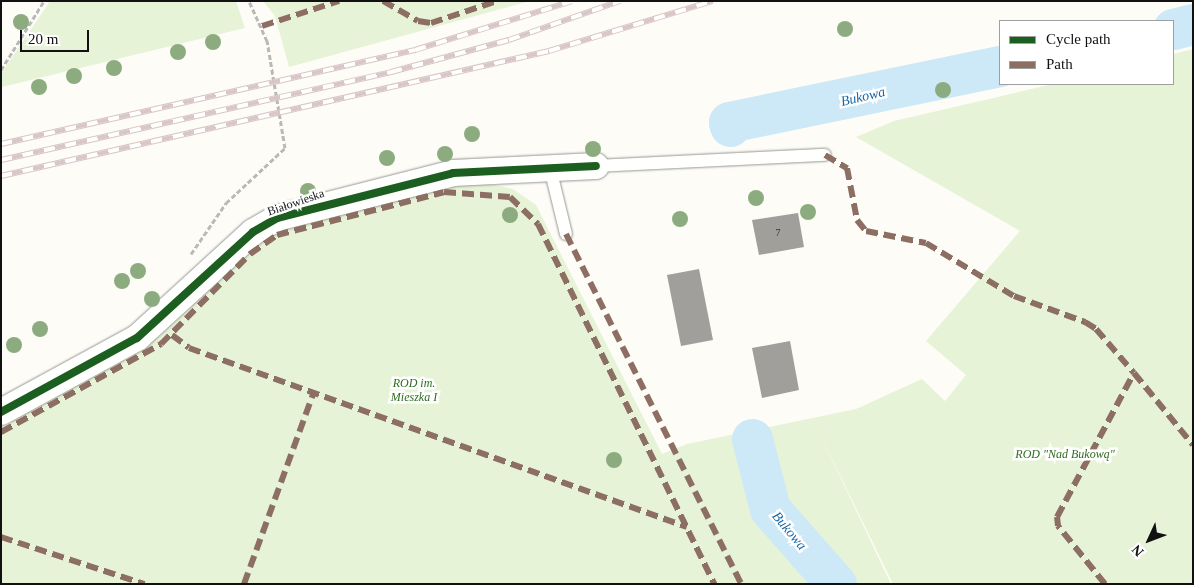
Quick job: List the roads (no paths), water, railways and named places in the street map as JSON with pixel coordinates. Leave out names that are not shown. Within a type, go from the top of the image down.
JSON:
[{"type":"street","name":"Białowieska","points":[[1,412],[138,338],[253,232],[277,218],[420,179],[596,166]]},
{"type":"lane","points":[[596,166],[826,155]]},
{"type":"lane","points":[[550,168],[566,234]]},
{"type":"waterway","name":"Bukowa","points":[[1174,29],[1193,24]]},
{"type":"waterway","name":"Bukowa","points":[[730,126],[729,122],[999,66]]},
{"type":"waterway","name":"Bukowa","points":[[752,439],[770,509],[836,584]]},
{"type":"railway","points":[[1,144],[415,50],[572,1]]},
{"type":"railway","points":[[1,160],[391,72],[509,40],[620,1]]},
{"type":"railway","points":[[1,176],[549,51],[713,1]]},
{"type":"park label","name":"ROD im. Mieszka I","points":[[414,391]]},
{"type":"park label","name":"ROD \"Nad Bukową\"","points":[[1065,455]]}]
